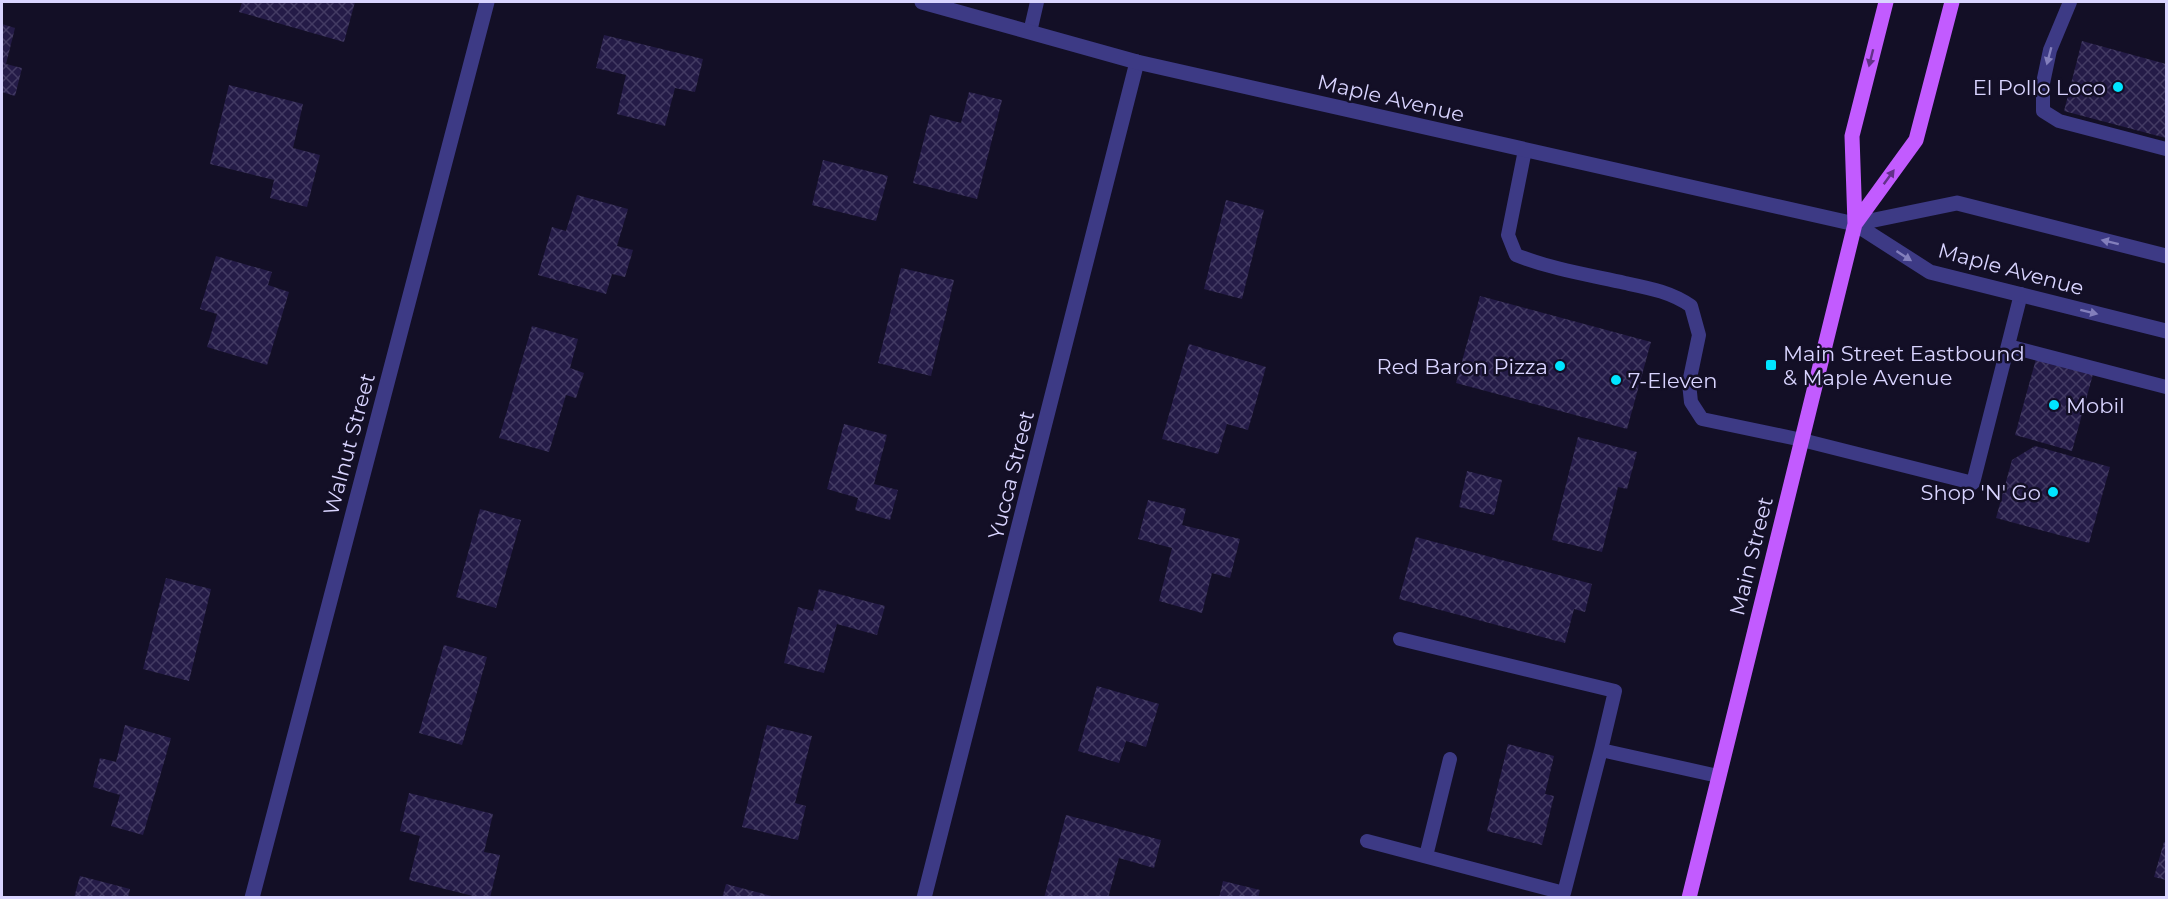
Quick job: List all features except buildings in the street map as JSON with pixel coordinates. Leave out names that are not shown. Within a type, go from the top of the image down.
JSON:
[{"type":"main road","name":"Main Street","points":[[1689,897],[1855,224],[1852,136],[1886,2]]},
{"type":"main road","name":"Main Street","points":[[1855,224],[1916,140],[1952,2]]},
{"type":"street","name":"Walnut Street","points":[[252,897],[487,2]]},
{"type":"street","name":"Maple Avenue","points":[[922,2],[1137,62],[1855,224],[1930,272],[2166,331]]},
{"type":"street","name":"Yucca Street","points":[[924,897],[1137,62]]},
{"type":"street","name":"Maple Avenue","points":[[1855,224],[1957,203],[2166,256]]},
{"type":"lane","points":[[1030,32],[1037,2]]},
{"type":"lane","points":[[2070,2],[2050,50],[2043,83],[2043,111],[2059,121],[2166,149]]},
{"type":"lane","points":[[1525,150],[1508,235],[1516,255],[1536,263],[1677,296],[1691,306],[1699,335],[1689,383],[1690,402],[1702,419],[1802,440],[1973,483],[2021,294]]},
{"type":"lane","points":[[2008,346],[2166,387]]},
{"type":"lane","points":[[1367,841],[1564,892],[1615,691],[1400,639]]},
{"type":"lane","points":[[1601,750],[1718,776]]},
{"type":"lane","points":[[1426,856],[1450,759]]},
{"type":"place","name":"El Pollo Loco","points":[[2118,87]]},
{"type":"place","name":"Main Street Eastbound & Maple Avenue","points":[[1771,365]]},
{"type":"place","name":"Red Baron Pizza","points":[[1560,366]]},
{"type":"place","name":"7-Eleven","points":[[1616,380]]},
{"type":"place","name":"Mobil","points":[[2054,405]]},
{"type":"place","name":"Shop 'N' Go","points":[[2053,492]]}]
